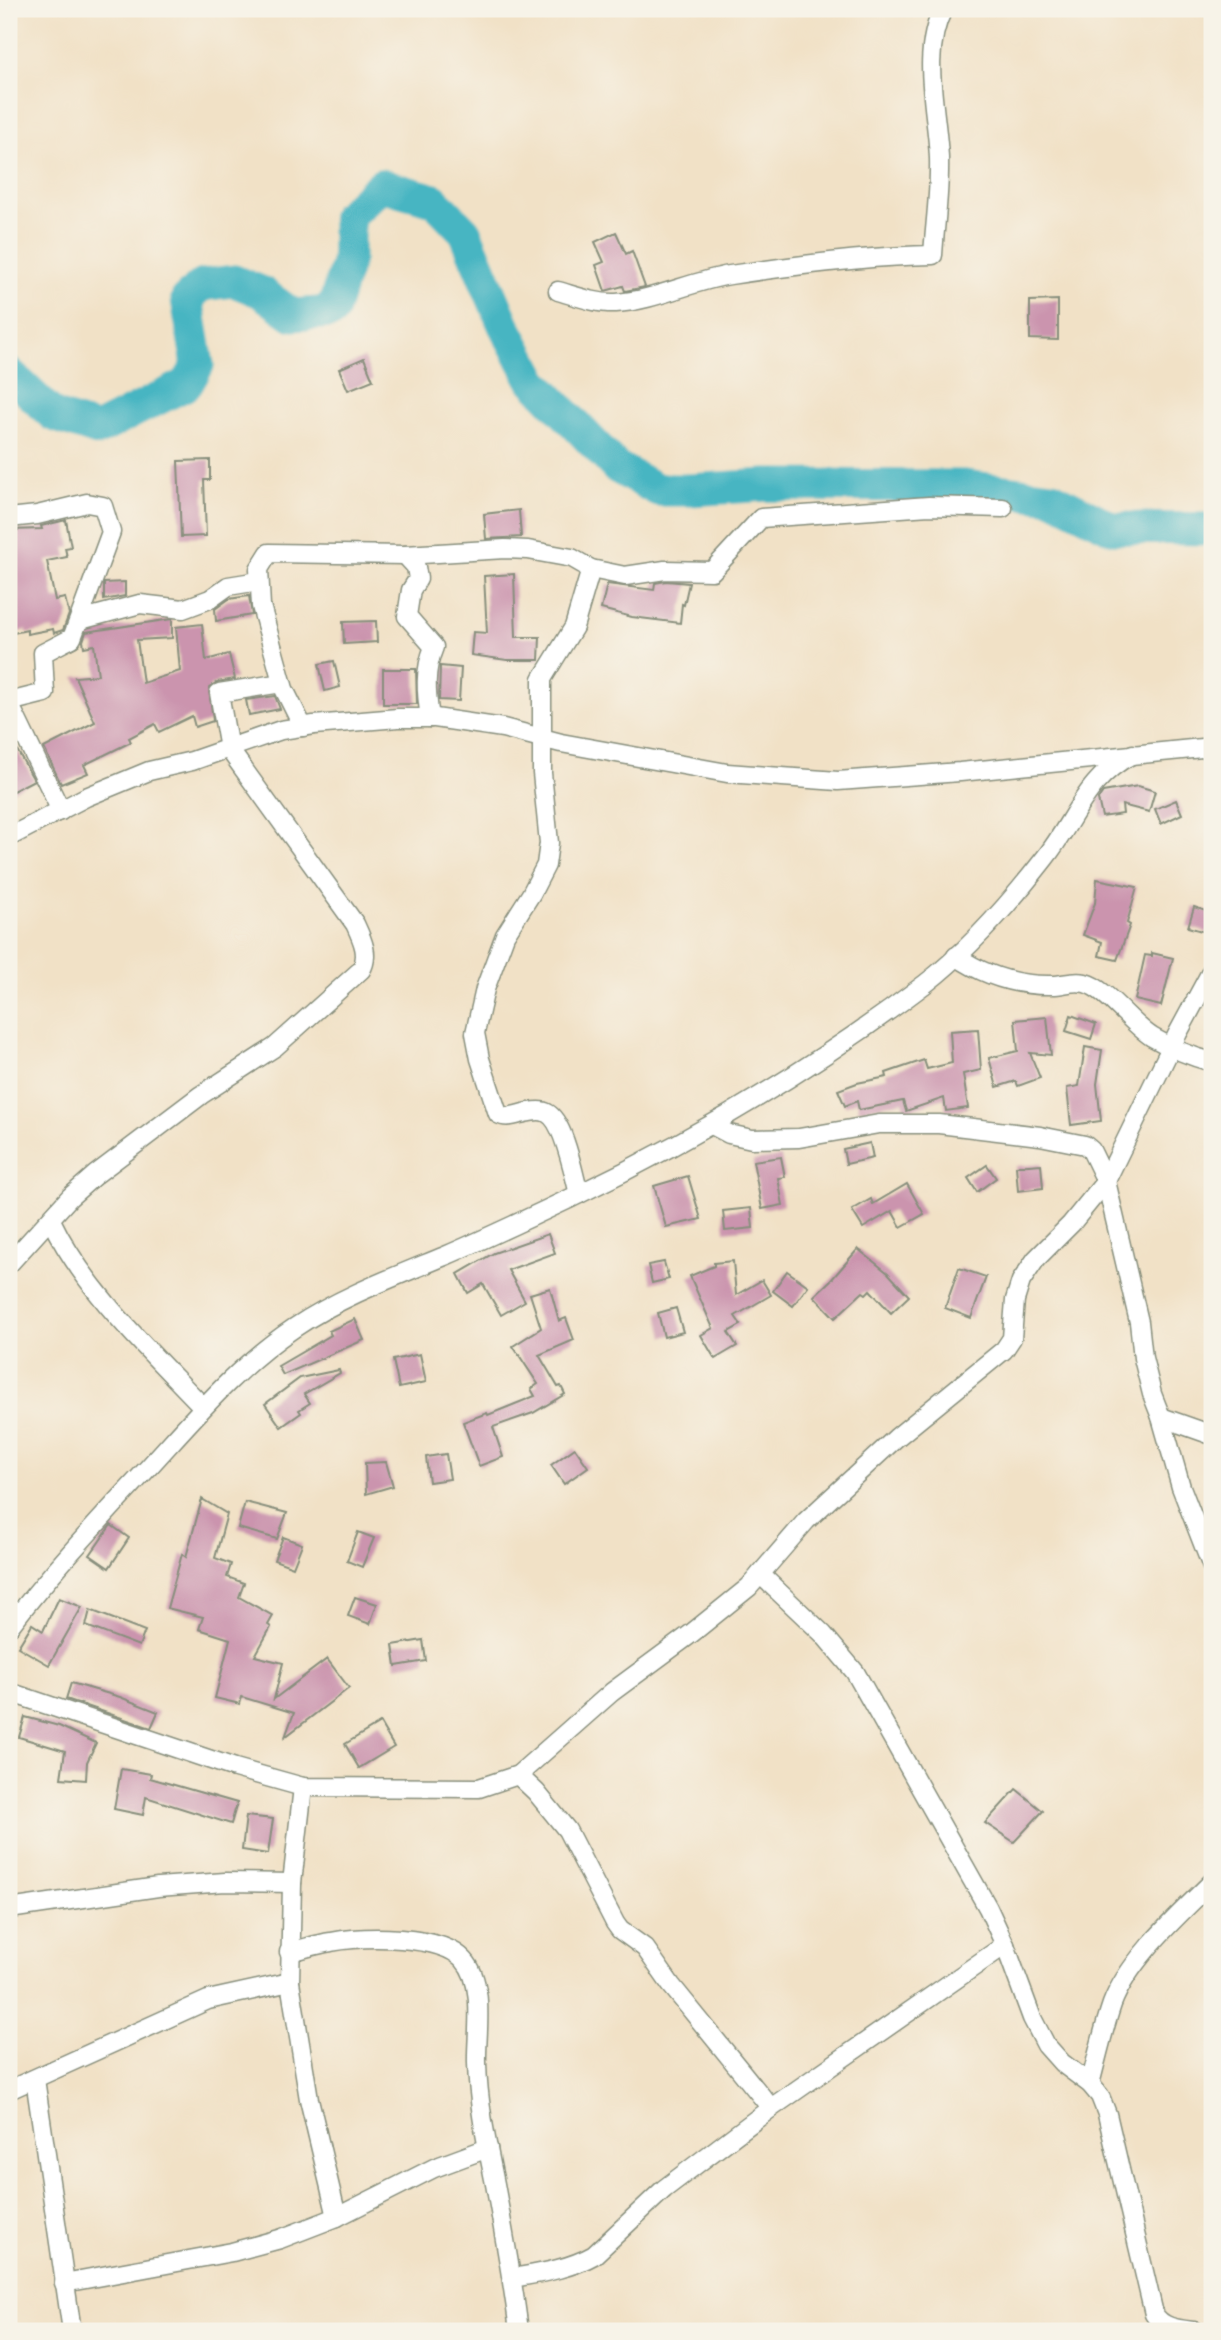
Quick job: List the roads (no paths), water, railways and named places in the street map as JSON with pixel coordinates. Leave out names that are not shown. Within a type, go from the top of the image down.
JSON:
[{"type":"street","points":[[558,291],[583,299],[614,304],[730,275],[898,256],[933,255],[939,157],[932,53],[943,9]]},
{"type":"street","points":[[9,518],[37,515],[87,503],[103,506],[111,533],[72,638],[43,653],[45,693],[9,703],[61,811]]},
{"type":"street","points":[[303,727],[282,683],[261,606],[259,569],[269,553],[405,555],[528,550],[572,558],[591,569],[625,576],[666,570],[712,571],[761,518],[929,506],[1003,508]]},
{"type":"street","points":[[405,555],[416,567],[418,579],[411,590],[407,616],[434,647],[427,662],[426,674],[430,718]]},
{"type":"street","points":[[579,1194],[563,1138],[553,1118],[538,1111],[509,1117],[498,1114],[480,1059],[475,1033],[485,989],[505,935],[540,879],[548,854],[540,738],[542,679],[573,627],[591,569]]},
{"type":"street","points":[[80,620],[140,604],[183,609],[210,599],[228,586],[259,581]]},
{"type":"street","points":[[9,1264],[69,1197],[201,1095],[275,1047],[365,964],[364,943],[355,924],[229,749],[219,693],[282,683]]},
{"type":"street","points":[[9,837],[124,780],[229,749],[281,730],[398,718],[430,718],[503,728],[606,752],[727,773],[838,780],[960,772],[1212,747]]},
{"type":"street","points":[[9,1627],[41,1585],[203,1406],[242,1367],[270,1345],[329,1307],[579,1194],[665,1152],[830,1053],[928,981],[956,956],[1000,911],[1047,856],[1095,783],[1108,768],[1133,754]]},
{"type":"street","points":[[956,956],[974,968],[1006,980],[1033,985],[1077,982],[1092,985],[1152,1036],[1212,1062]]},
{"type":"street","points":[[9,1692],[235,1768],[303,1787],[479,1788],[517,1775],[612,1692],[749,1587],[807,1521],[896,1438],[1004,1350],[1012,1338],[1015,1300],[1021,1281],[1036,1259],[1072,1224],[1106,1181],[1212,970]]},
{"type":"street","points":[[712,1125],[729,1134],[752,1139],[799,1138],[879,1124],[939,1124],[1040,1136],[1085,1145],[1097,1160],[1106,1181],[1139,1322],[1143,1358],[1152,1394],[1181,1487],[1212,1567]]},
{"type":"street","points":[[51,1220],[62,1244],[103,1297],[203,1406]]},
{"type":"street","points":[[1161,1417],[1212,1435]]},
{"type":"street","points":[[760,1574],[823,1634],[855,1672],[988,1908],[1032,2018],[1046,2045],[1062,2063],[1090,2084],[1100,2096],[1107,2114],[1154,2314],[1162,2323],[1194,2331]]},
{"type":"street","points":[[517,1775],[536,1792],[567,1830],[620,1930],[645,1948],[671,1985],[771,2108]]},
{"type":"street","points":[[303,1787],[292,1883],[290,1982],[309,2099],[337,2217]]},
{"type":"street","points":[[9,1909],[158,1887],[225,1882],[292,1883]]},
{"type":"street","points":[[1090,2084],[1113,2003],[1130,1971],[1173,1921],[1212,1882]]},
{"type":"street","points":[[289,1952],[331,1942],[370,1938],[418,1941],[442,1946],[457,1953],[467,1962],[475,1984],[478,2008],[478,2086],[513,2278],[519,2331]]},
{"type":"street","points":[[513,2278],[561,2269],[594,2255],[664,2189],[771,2108],[1005,1945]]},
{"type":"street","points":[[9,2090],[208,2000],[290,1982]]},
{"type":"street","points":[[35,2079],[72,2331]]},
{"type":"street","points":[[64,2283],[232,2252],[280,2239],[337,2217],[434,2168],[488,2148]]},
{"type":"waterway","points":[[9,373],[53,415],[97,430],[187,384],[198,365],[187,299],[202,285],[234,281],[261,292],[293,315],[332,312],[348,260],[348,216],[381,185],[434,200],[465,232],[504,325],[533,380],[616,467],[658,490],[767,485],[965,486],[1052,497],[1112,528],[1212,529]]}]
